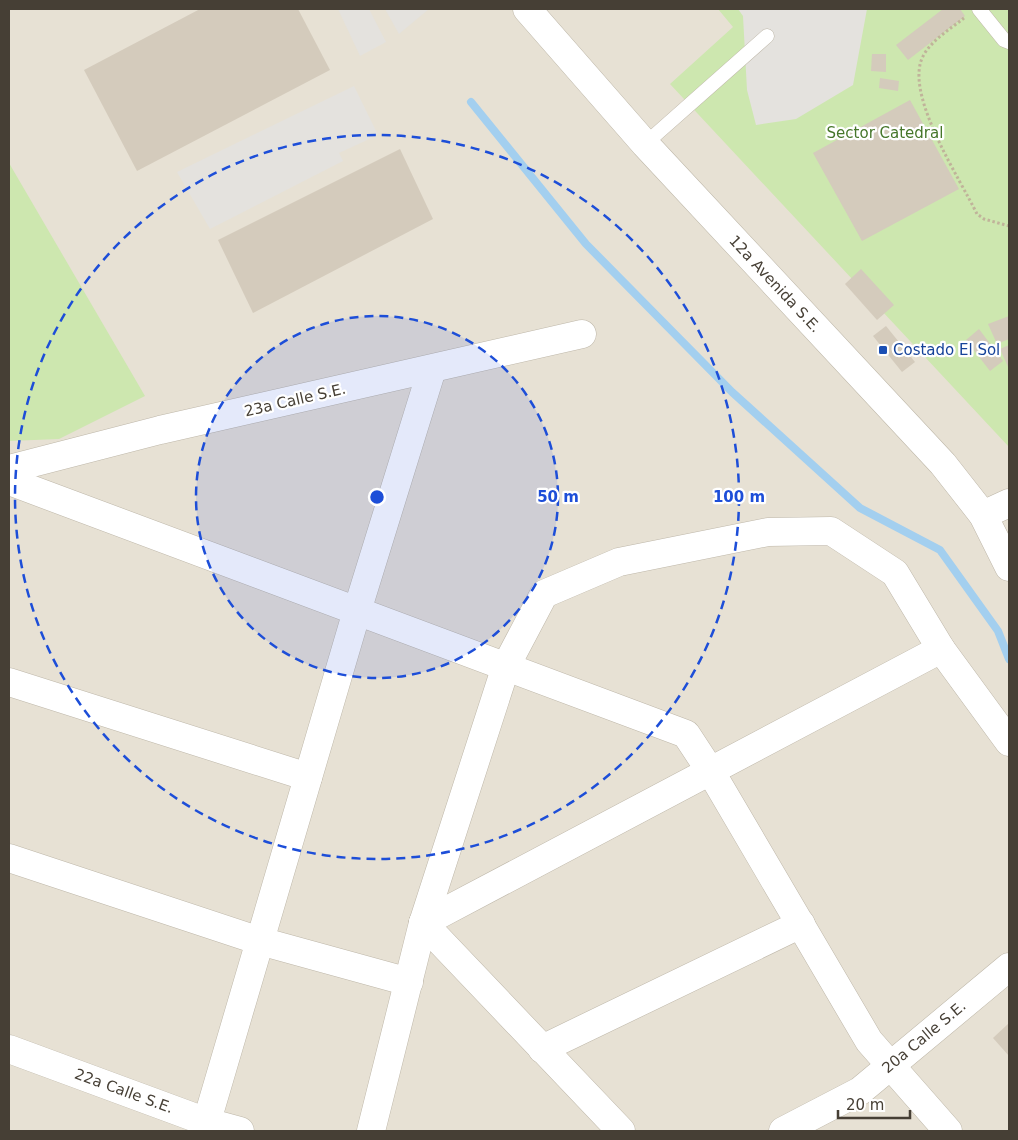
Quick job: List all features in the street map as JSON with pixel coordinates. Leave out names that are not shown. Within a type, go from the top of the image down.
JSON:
[{"type":"street","name":"12a Avenida S.E.","points":[[527,9],[645,144],[943,464],[983,515],[1009,567]]},
{"type":"street","name":"23a Calle S.E.","points":[[9,469],[160,430],[432,370],[582,334]]},
{"type":"street","points":[[205,1126],[356,611],[432,370]]},
{"type":"street","points":[[9,481],[686,734],[711,772],[869,1041],[948,1131]]},
{"type":"street","points":[[983,515],[1009,503]]},
{"type":"street","points":[[371,1131],[423,923],[506,666],[544,594],[619,562],[768,532],[831,531],[895,573],[941,649],[1009,742]]},
{"type":"street","points":[[423,923],[941,649]]},
{"type":"street","points":[[9,682],[308,776]]},
{"type":"street","points":[[9,858],[260,941],[408,982]]},
{"type":"street","points":[[423,923],[621,1131]]},
{"type":"street","points":[[542,1049],[801,924]]},
{"type":"street","name":"20a Calle S.E.","points":[[783,1131],[860,1091],[1009,967]]},
{"type":"street","name":"22a Calle S.E.","points":[[9,1049],[205,1126],[240,1131]]},
{"type":"lane","points":[[975,11],[1004,40],[1009,42]]},
{"type":"lane","points":[[645,144],[767,36]]},
{"type":"path","points":[[975,11],[936,40],[921,61],[919,78],[930,123],[978,214],[984,219],[1009,226]]},
{"type":"shaded area","points":[[9,9],[1009,9],[1009,1131],[9,1131]]},
{"type":"shaded area","points":[[338,9],[369,9],[386,42],[360,56]]},
{"type":"shaded area","points":[[385,9],[429,9],[399,34]]},
{"type":"shaded area","points":[[738,9],[867,9],[853,85],[796,119],[756,125],[747,90],[743,16]]},
{"type":"shaded area","points":[[354,86],[378,135],[339,153],[343,161],[210,229],[177,172]]},
{"type":"green space","name":"Sector Catedral","points":[[718,9],[1009,9],[1009,447],[670,84],[733,27]]},
{"type":"green space","points":[[9,163],[145,396],[59,439],[9,441]]},
{"type":"building","points":[[200,9],[298,9],[330,70],[137,171],[84,70]]},
{"type":"building","points":[[943,9],[960,9],[965,16],[908,60],[896,45]]},
{"type":"building","points":[[872,54],[886,54],[886,72],[871,71]]},
{"type":"building","points":[[880,78],[899,81],[898,91],[879,88]]},
{"type":"building","points":[[910,100],[959,189],[862,241],[813,153]]},
{"type":"building","points":[[400,149],[433,219],[253,313],[218,240]]},
{"type":"building","points":[[861,269],[894,305],[877,320],[845,284]]},
{"type":"building","points":[[1009,316],[1009,339],[997,344],[988,324]]},
{"type":"building","points":[[886,326],[915,362],[902,372],[873,336]]},
{"type":"building","points":[[979,329],[1003,361],[990,371],[966,340]]},
{"type":"building","points":[[1009,345],[1009,369],[1000,349]]},
{"type":"building","points":[[1009,1023],[1009,1056],[993,1038]]},
{"type":"waterway","points":[[471,102],[586,244],[732,392],[860,508],[940,550],[998,631],[1009,659]]},
{"type":"place","name":"Costado El Sol","points":[[883,350]]}]
